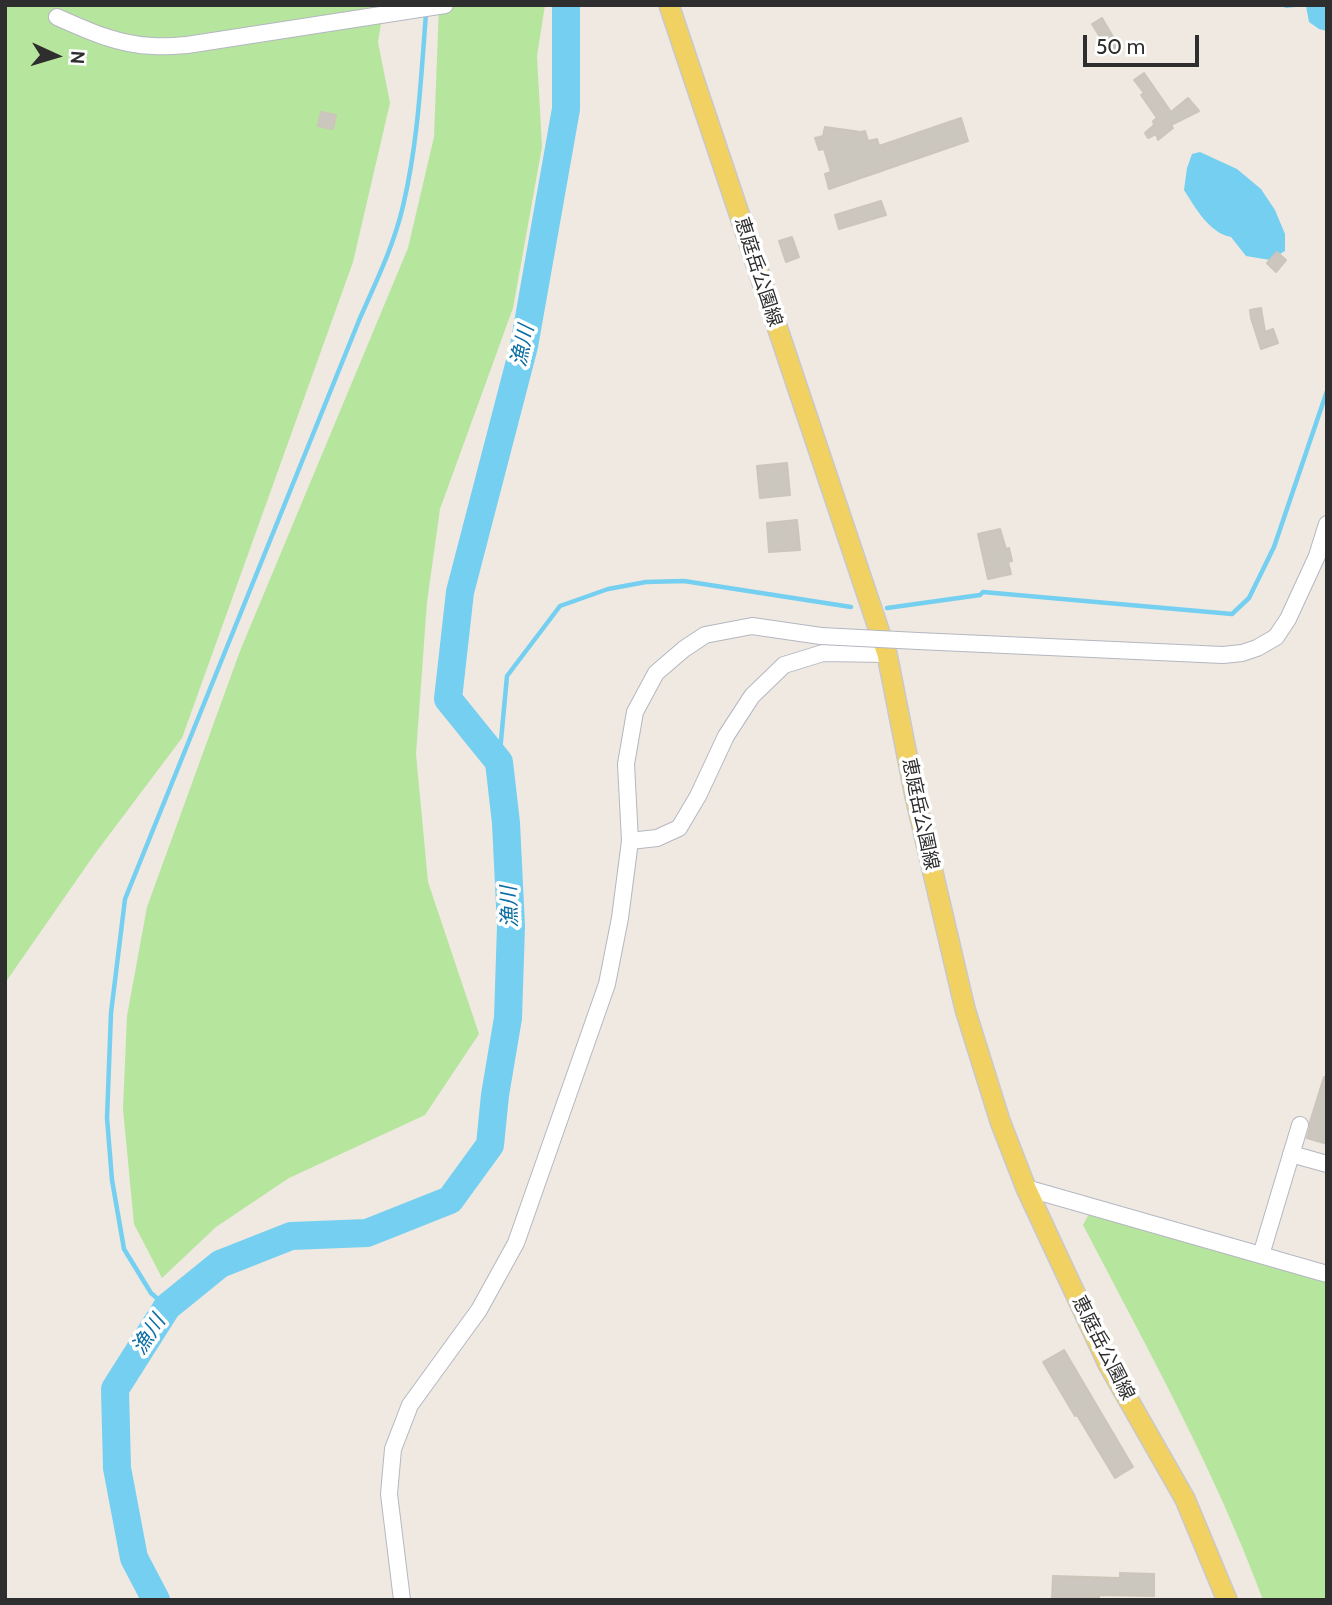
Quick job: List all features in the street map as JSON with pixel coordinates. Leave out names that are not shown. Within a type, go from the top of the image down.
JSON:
[{"type":"main road","name":"恵庭岳公園線","points":[[669,5],[887,654],[915,796],[965,1009],[1000,1121],[1027,1188],[1108,1364],[1185,1499],[1227,1600]]},
{"type":"street","points":[[57,17],[124,43],[187,45],[445,5]]},
{"type":"street","points":[[402,1600],[389,1494],[393,1449],[410,1405],[479,1310],[516,1243],[607,984],[620,918],[630,841],[626,764],[635,712],[656,673],[705,635],[752,626],[821,636],[1209,654],[1242,653],[1276,637],[1288,619],[1311,569],[1327,524]]},
{"type":"street","points":[[630,841],[657,838],[679,828],[698,796],[726,736],[751,696],[784,665],[824,653],[887,654]]},
{"type":"street","points":[[1261,1255],[1300,1125]]},
{"type":"street","points":[[1291,1154],[1327,1164]]},
{"type":"street","points":[[1027,1188],[1327,1274]]},
{"type":"green space","points":[[5,5],[384,5],[378,42],[390,103],[353,262],[182,738],[94,855],[5,983]]},
{"type":"green space","points":[[439,5],[545,5],[537,56],[542,147],[513,308],[440,509],[427,602],[416,754],[428,882],[479,1034],[425,1115],[289,1178],[216,1227],[162,1278],[134,1224],[123,1109],[127,1016],[147,907],[240,651],[408,248],[434,137]]},
{"type":"green space","points":[[1090,1212],[1327,1282],[1327,1600],[1263,1600],[1202,1457],[1083,1225]]},
{"type":"water","points":[[1280,5],[1327,5],[1327,31],[1309,22],[1306,6],[1286,8]]},
{"type":"water","points":[[1200,152],[1237,169],[1261,189],[1275,210],[1285,234],[1285,251],[1270,260],[1246,256],[1231,237],[1209,225],[1184,190],[1192,154]]},
{"type":"building","points":[[1102,18],[1119,47],[1110,53],[1092,24]]},
{"type":"building","points":[[1144,73],[1171,112],[1188,98],[1199,111],[1171,125],[1173,128],[1158,140],[1156,134],[1148,138],[1145,133],[1157,118],[1134,80]]},
{"type":"building","points":[[321,112],[336,115],[333,129],[318,126]]},
{"type":"building","points":[[961,118],[968,141],[829,189],[825,174],[831,172],[824,149],[819,150],[815,138],[823,136],[825,127],[865,131],[868,141],[877,139],[879,146]]},
{"type":"building","points":[[881,201],[886,215],[839,229],[835,215]]},
{"type":"building","points":[[792,237],[799,257],[786,262],[779,241]]},
{"type":"building","points":[[1277,252],[1286,260],[1276,272],[1267,263]]},
{"type":"building","points":[[1261,308],[1265,332],[1273,329],[1278,343],[1261,349],[1250,310]]},
{"type":"building","points":[[787,463],[790,495],[760,498],[757,466]]},
{"type":"building","points":[[797,520],[800,550],[769,552],[767,523]]},
{"type":"building","points":[[1000,529],[1006,549],[1009,548],[1011,574],[988,579],[978,534]]},
{"type":"building","points":[[1324,1077],[1327,1077],[1327,1144],[1307,1138]]},
{"type":"building","points":[[1064,1350],[1133,1467],[1115,1478],[1043,1362]]},
{"type":"building","points":[[1120,1573],[1154,1574],[1154,1596],[1099,1595],[1099,1600],[1052,1600],[1053,1576],[1120,1578]]},
{"type":"waterway","name":"漁川","points":[[156,1600],[134,1558],[117,1468],[115,1389],[167,1307],[220,1264],[291,1236],[367,1233],[450,1200],[490,1145],[508,1018],[511,926],[506,823],[499,762],[448,699],[460,592],[524,346],[566,109],[566,5]]},
{"type":"waterway","points":[[167,1307],[151,1293],[124,1249],[112,1180],[107,1118],[111,1013],[125,899],[395,235],[412,158],[426,13]]},
{"type":"waterway","points":[[887,608],[980,595],[983,592],[1232,614],[1249,598],[1274,547],[1327,391]]},
{"type":"waterway","points":[[499,762],[507,676],[560,606],[608,589],[646,582],[684,581],[851,607]]}]
